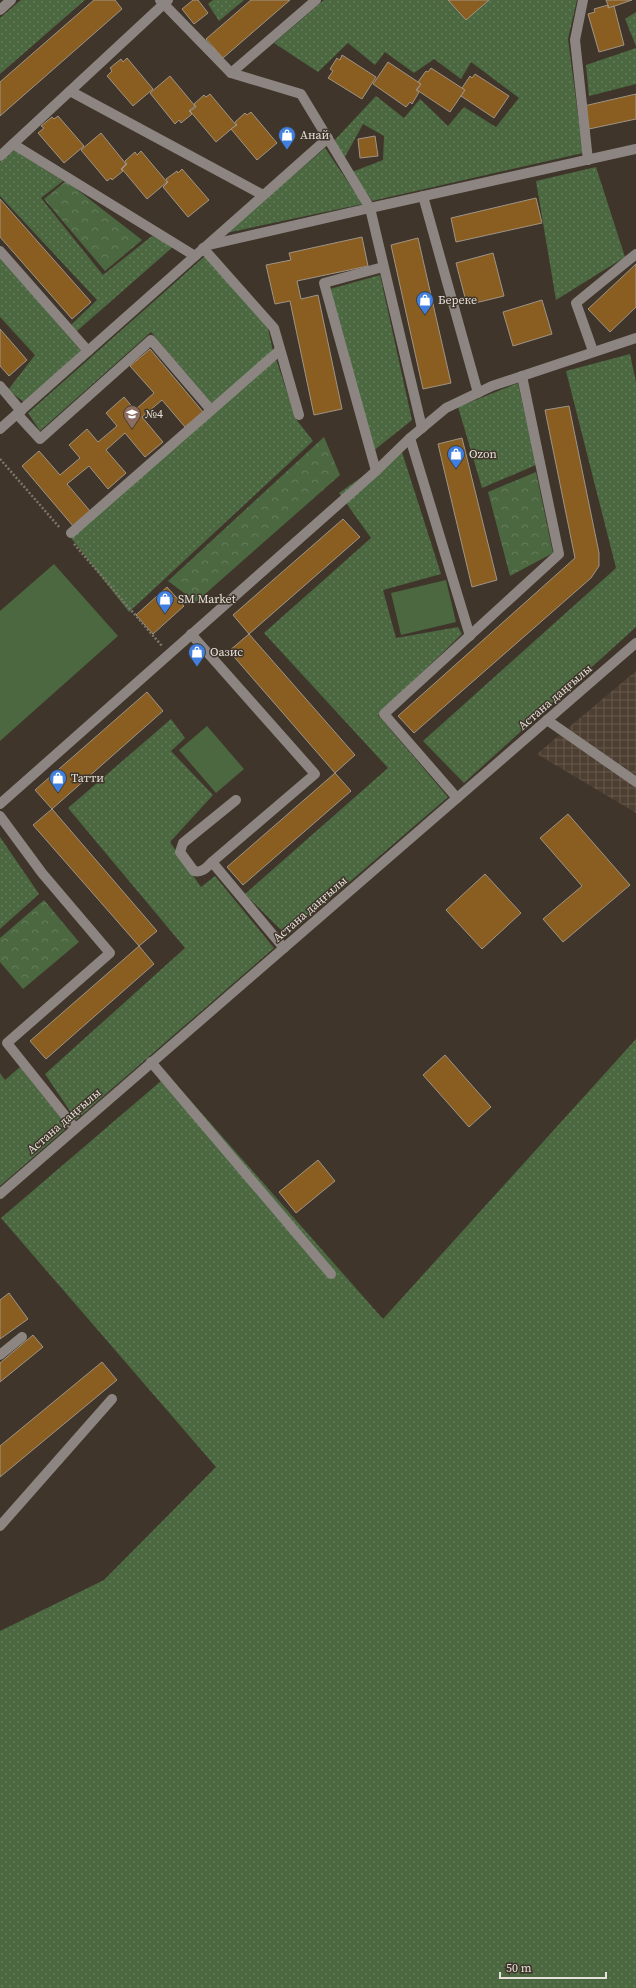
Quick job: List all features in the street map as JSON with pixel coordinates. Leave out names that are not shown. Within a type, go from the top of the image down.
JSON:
[{"type":"street","points":[[0,10],[11,0]]},
{"type":"street","points":[[231,73],[316,0]]},
{"type":"street","points":[[583,0],[575,40],[588,160]]},
{"type":"street","points":[[0,156],[164,1],[231,73],[301,94],[328,138],[370,208],[422,428]]},
{"type":"street","points":[[70,91],[263,195]]},
{"type":"street","points":[[0,430],[328,138]]},
{"type":"street","points":[[13,144],[195,256]]},
{"type":"street","points":[[205,247],[370,208],[636,149]]},
{"type":"street","points":[[423,196],[478,393]]},
{"type":"street","points":[[205,247],[274,328],[299,415]]},
{"type":"street","points":[[0,251],[88,351]]},
{"type":"street","points":[[593,351],[576,303],[636,254]]},
{"type":"street","points":[[376,472],[324,283],[383,267]]},
{"type":"street","points":[[0,804],[376,472],[410,438],[446,408],[478,393],[522,376],[593,351],[636,338]]},
{"type":"street","points":[[0,386],[40,439],[151,340],[211,410]]},
{"type":"street","points":[[68,535],[280,350]]},
{"type":"street","points":[[457,798],[384,714],[559,554],[522,376]]},
{"type":"street","points":[[410,438],[470,636]]},
{"type":"street","points":[[191,634],[315,774],[204,870],[198,872],[194,871],[180,852],[183,843],[236,800]]},
{"type":"street","name":"Астана даңғылы","points":[[0,1194],[636,643]]},
{"type":"street","points":[[547,720],[636,782]]},
{"type":"street","points":[[0,816],[42,873],[110,953],[6,1043],[75,1128]]},
{"type":"street","points":[[212,862],[284,948]]},
{"type":"street","points":[[152,1062],[331,1274]]},
{"type":"street","points":[[0,1355],[22,1337]]},
{"type":"street","points":[[0,1526],[112,1399]]},
{"type":"path","points":[[0,459],[68,535],[169,654]]},
{"type":"shaded area","points":[[636,671],[636,813],[537,754]]},
{"type":"green space","points":[[21,0],[85,0],[0,74],[0,18]]},
{"type":"green space","points":[[213,0],[244,0],[219,21],[208,4]]},
{"type":"green space","points":[[324,0],[577,0],[568,39],[583,153],[372,201],[352,172],[383,160],[384,136],[363,124],[345,157],[331,144],[376,96],[404,118],[420,99],[448,126],[464,107],[496,127],[519,98],[471,62],[461,79],[434,59],[414,73],[385,52],[375,65],[348,43],[318,72],[274,43]]},
{"type":"green space","points":[[636,12],[636,46],[625,19]]},
{"type":"green space","points":[[636,48],[636,84],[589,96],[586,65]]},
{"type":"green space","points":[[325,148],[363,204],[226,233]]},
{"type":"green space","points":[[14,150],[63,181],[41,198],[103,275],[152,236],[174,246],[77,331],[71,325],[97,300],[0,196],[0,162]]},
{"type":"green space","points":[[596,167],[625,257],[556,300],[536,181]]},
{"type":"green space","points":[[66,181],[142,240],[105,271],[44,199]]},
{"type":"green space","points":[[205,256],[268,328],[273,351],[213,405],[151,332],[40,431],[28,413]]},
{"type":"green space","points":[[0,257],[82,352],[25,403],[8,390],[35,355],[0,317]]},
{"type":"green space","points":[[380,275],[412,420],[367,456],[330,289]]},
{"type":"green space","points":[[630,354],[636,382],[636,627],[464,783],[423,741],[616,568],[566,371]]},
{"type":"green space","points":[[276,359],[296,419],[313,441],[129,612],[71,538]]},
{"type":"green space","points":[[518,383],[536,465],[482,488],[458,407]]},
{"type":"green space","points":[[324,437],[340,475],[196,602],[168,581]]},
{"type":"green space","points":[[401,449],[441,574],[383,590],[396,638],[458,627],[462,634],[378,715],[448,797],[287,936],[245,894],[388,768],[264,633],[371,538],[339,493]]},
{"type":"green space","points":[[536,472],[553,553],[510,576],[488,492]]},
{"type":"green space","points":[[54,564],[118,636],[0,741],[0,611]]},
{"type":"green space","points":[[446,580],[456,622],[401,635],[391,593]]},
{"type":"green space","points":[[171,719],[185,738],[171,751],[213,795],[170,842],[201,887],[215,876],[274,948],[76,1120],[45,1074],[185,948],[68,808]]},
{"type":"green space","points":[[207,726],[244,769],[216,793],[179,750]]},
{"type":"green space","points":[[0,837],[39,894],[0,929]]},
{"type":"green space","points":[[44,900],[79,942],[23,989],[0,962],[0,938]]},
{"type":"green space","points":[[636,1039],[636,1988],[0,1988],[0,1631],[104,1580],[216,1467],[1,1218],[168,1075],[383,1319]]},
{"type":"green space","points":[[20,1067],[68,1127],[0,1186],[0,1073],[5,1080]]},
{"type":"building","points":[[94,0],[115,0],[122,9],[0,116],[0,82]]},
{"type":"building","points":[[193,0],[198,0],[208,13],[194,24],[182,9]]},
{"type":"building","points":[[251,0],[290,0],[223,58],[206,39]]},
{"type":"building","points":[[448,0],[489,0],[466,20]]},
{"type":"building","points":[[606,0],[632,0],[609,8]]},
{"type":"building","points":[[608,5],[608,8],[614,6],[624,45],[599,52],[588,14],[595,12],[594,9]]},
{"type":"building","points":[[342,55],[376,77],[362,99],[328,78],[333,71],[330,69],[337,58],[340,60]]},
{"type":"building","points":[[127,58],[153,89],[133,106],[107,76],[112,71],[110,68],[121,59],[123,62]]},
{"type":"building","points":[[388,62],[421,84],[416,90],[419,92],[412,104],[410,102],[406,107],[373,84]]},
{"type":"building","points":[[431,68],[465,90],[450,112],[417,90],[421,84],[418,82],[426,71],[428,72]]},
{"type":"building","points":[[475,74],[509,96],[494,118],[461,96],[465,90],[462,88],[470,76],[472,78]]},
{"type":"building","points":[[170,76],[195,106],[189,111],[192,114],[181,123],[179,120],[175,124],[150,93]]},
{"type":"building","points":[[210,94],[236,125],[216,142],[190,111],[196,107],[194,104],[204,95],[206,97]]},
{"type":"building","points":[[636,94],[636,119],[589,129],[584,106]]},
{"type":"building","points":[[251,112],[277,143],[257,160],[231,129],[237,125],[235,122],[245,113],[247,115]]},
{"type":"building","points":[[58,116],[84,146],[64,163],[38,133],[44,128],[41,126],[52,117],[54,119]]},
{"type":"building","points":[[101,133],[126,164],[121,169],[123,171],[112,180],[111,178],[107,181],[81,150]]},
{"type":"building","points":[[375,136],[378,156],[360,158],[358,139]]},
{"type":"building","points":[[141,151],[167,182],[147,199],[122,169],[127,164],[125,161],[135,152],[137,155]]},
{"type":"building","points":[[182,169],[209,200],[188,217],[163,187],[168,182],[166,179],[177,171],[178,173]]},
{"type":"building","points":[[536,198],[542,223],[456,242],[451,218]]},
{"type":"building","points":[[0,199],[91,302],[72,319],[0,237]]},
{"type":"building","points":[[362,237],[368,266],[297,281],[301,299],[318,295],[342,409],[314,415],[290,301],[275,304],[266,265],[291,260],[289,253]]},
{"type":"building","points":[[418,238],[451,383],[423,389],[391,245]]},
{"type":"building","points":[[493,253],[504,296],[467,305],[456,263]]},
{"type":"building","points":[[636,264],[636,307],[610,332],[588,309]]},
{"type":"building","points":[[542,300],[552,334],[513,346],[503,312]]},
{"type":"building","points":[[0,329],[27,360],[9,376],[0,366]]},
{"type":"building","points":[[150,349],[203,412],[185,427],[162,400],[142,417],[163,442],[145,457],[125,433],[106,450],[126,473],[108,489],[89,466],[67,484],[90,511],[73,526],[22,466],[39,451],[60,475],[80,458],[69,445],[87,429],[98,442],[117,426],[106,413],[124,397],[135,410],[154,393],[130,366]]},
{"type":"building","points":[[569,406],[599,553],[599,566],[591,578],[414,733],[398,716],[575,558],[545,410]]},
{"type":"building","points":[[462,438],[497,580],[472,587],[438,444]]},
{"type":"building","points":[[343,519],[360,537],[249,634],[233,615]]},
{"type":"building","points":[[167,587],[184,606],[153,634],[136,615]]},
{"type":"building","points":[[249,634],[355,755],[335,773],[229,651]]},
{"type":"building","points":[[147,692],[163,711],[52,809],[35,790]]},
{"type":"building","points":[[335,773],[351,791],[243,885],[227,867]]},
{"type":"building","points":[[52,809],[157,931],[139,946],[33,825]]},
{"type":"building","points":[[568,814],[630,885],[563,942],[543,919],[582,886],[540,838]]},
{"type":"building","points":[[485,874],[521,913],[482,949],[446,910]]},
{"type":"building","points":[[139,946],[154,964],[46,1059],[30,1041]]},
{"type":"building","points":[[445,1055],[491,1107],[469,1127],[423,1075]]},
{"type":"building","points":[[318,1160],[335,1181],[296,1213],[279,1192]]},
{"type":"building","points":[[9,1293],[28,1319],[0,1339],[0,1300]]},
{"type":"building","points":[[33,1335],[43,1347],[0,1382],[0,1363]]},
{"type":"building","points":[[102,1362],[117,1380],[0,1477],[0,1446]]},
{"type":"place","name":"Анай","points":[[287,150]]},
{"type":"place","name":"Береке","points":[[425,315]]},
{"type":"place","name":"№4","points":[[132,429]]},
{"type":"place","name":"Ozon","points":[[456,469]]},
{"type":"place","name":"SM Market","points":[[165,614]]},
{"type":"place","name":"Оазис","points":[[197,667]]},
{"type":"place","name":"Татти","points":[[58,793]]}]
